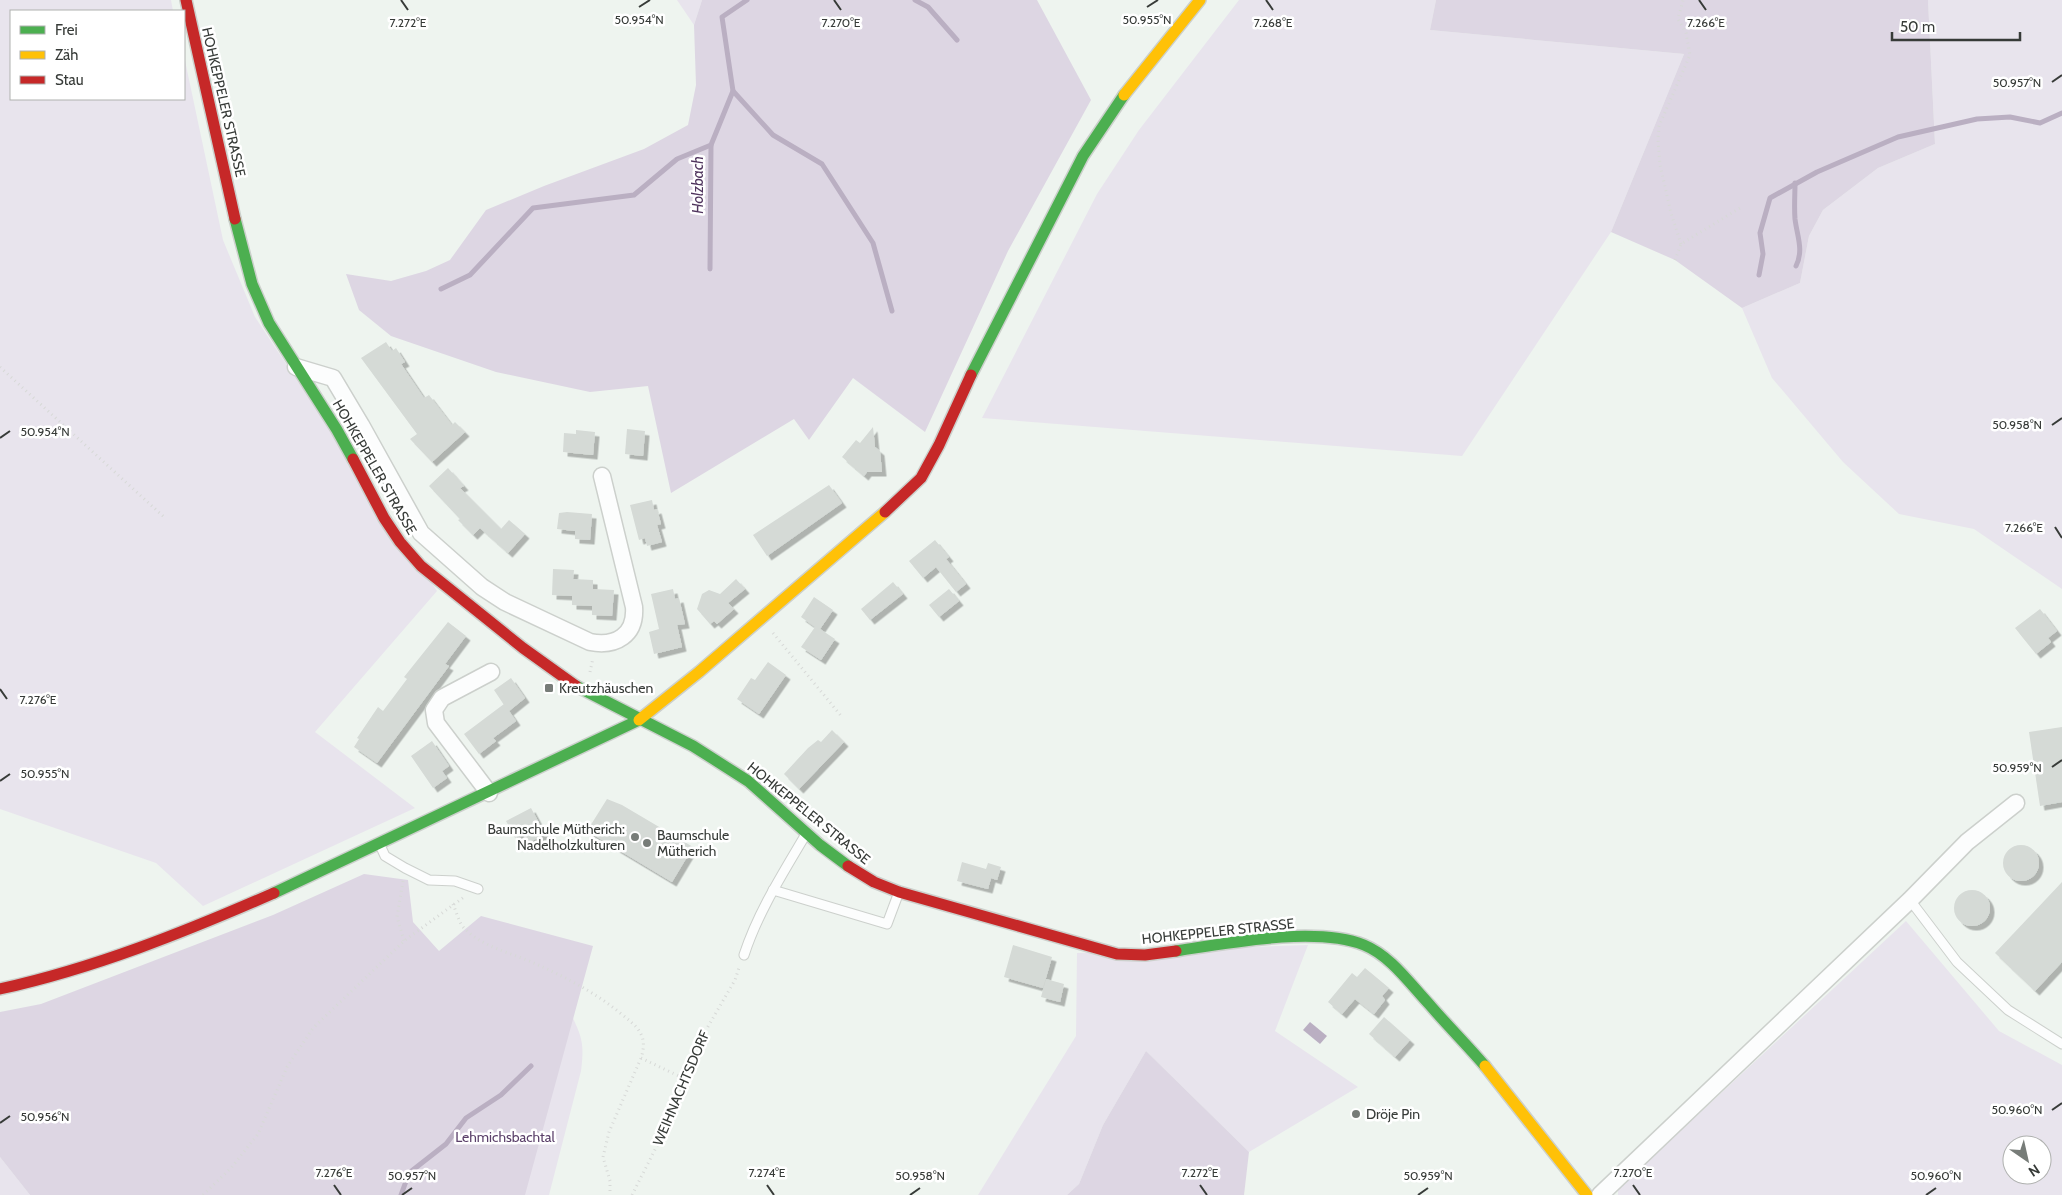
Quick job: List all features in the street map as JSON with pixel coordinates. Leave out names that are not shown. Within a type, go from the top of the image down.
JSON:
[{"type":"street","name":"HOHKEPPELER STRASSE","points":[[186,0],[243,255],[263,311],[296,367],[337,430],[384,518],[400,542],[421,566],[524,648],[579,688],[693,746],[748,781],[806,833],[852,869],[874,882],[899,892],[1118,954],[1145,955],[1236,942],[1311,936],[1341,938],[1366,946],[1391,963],[1484,1065],[1587,1195]]},
{"type":"street","points":[[0,989],[32,982],[119,956],[190,929],[292,886],[642,719],[864,531],[921,478],[1057,204],[1084,156],[1114,108],[1200,0]]},
{"type":"street","points":[[296,367],[333,378],[361,424],[421,533],[482,587],[505,602],[590,642],[603,644],[616,641],[623,636],[632,625],[634,607],[602,476]]},
{"type":"street","points":[[489,793],[436,723],[434,710],[442,698],[491,672]]},
{"type":"street","points":[[1600,1195],[1910,900],[1967,842],[2016,803]]},
{"type":"lane","points":[[744,955],[750,936],[773,890],[806,833]]},
{"type":"lane","points":[[379,844],[385,856],[430,880],[455,881],[478,889]]},
{"type":"lane","points":[[773,890],[887,924],[899,892]]},
{"type":"lane","points":[[1910,900],[1957,962],[2008,1010],[2062,1044]]},
{"type":"path","points":[[1681,244],[1671,214],[1660,165],[1658,140],[1659,126],[1690,56],[1686,33],[1678,19],[1683,0]]},
{"type":"path","points":[[1675,260],[1681,244],[1740,208]]},
{"type":"path","points":[[0,367],[164,517]]},
{"type":"path","points":[[761,619],[842,717]]},
{"type":"path","points":[[404,941],[397,917],[405,868]]},
{"type":"path","points":[[203,1195],[231,1168],[258,1134],[287,1067],[313,1028],[404,941],[453,904],[478,889]]},
{"type":"path","points":[[453,904],[463,928],[477,938],[494,948],[534,963],[578,984],[608,1003],[634,1024],[642,1036],[644,1048],[641,1058],[610,1132],[603,1157],[610,1181],[610,1195]]},
{"type":"path","name":"WEIHNACHTSDORF","points":[[632,1195],[666,1128],[695,1049],[735,980],[744,955]]},
{"type":"path","points":[[641,1058],[683,1078]]},
{"type":"green space","points":[[0,0],[171,0],[173,10],[10,10],[10,100],[185,100],[185,61],[223,240],[255,317],[437,591],[315,732],[415,808],[203,906],[156,863],[0,809]]},
{"type":"green space","points":[[677,0],[702,0],[694,25]]},
{"type":"green space","points":[[702,0],[1037,0],[1091,100],[1008,251],[925,432],[853,378],[809,440],[794,419],[671,493],[648,386],[590,392],[496,372],[391,336],[359,310],[346,274],[391,281],[426,271],[450,260],[486,210],[644,149],[688,125],[696,85],[694,25]]},
{"type":"green space","points":[[1239,0],[1436,0],[1430,30],[1684,54],[1611,232],[1462,456],[982,418],[1097,194],[1139,130]]},
{"type":"green space","points":[[1436,0],[1928,0],[1935,144],[1878,168],[1823,210],[1809,236],[1800,283],[1742,308],[1675,260],[1611,232],[1684,54],[1430,30]]},
{"type":"green space","points":[[1928,0],[2062,0],[2062,589],[1974,529],[1899,514],[1843,462],[1772,378],[1742,308],[1800,283],[1809,236],[1823,210],[1878,168],[1935,144]]},
{"type":"green space","points":[[364,874],[408,880],[413,922],[439,951],[481,916],[593,946],[525,1195],[30,1195],[0,1157],[0,1012],[41,1004],[273,915]]},
{"type":"green space","points":[[1906,921],[1999,1031],[2062,1065],[2062,1195],[1618,1195],[1618,1189]]},
{"type":"green space","points":[[1308,945],[1275,1031],[1358,1087],[1249,1152],[1146,1051],[1103,1125],[1079,1184],[1067,1195],[978,1195],[1076,1036],[1077,953]]},
{"type":"green space","name":"Lehmichsbachtal","points":[[572,1016],[582,1043],[581,1071],[549,1195],[372,1195]]},
{"type":"green space","points":[[1146,1051],[1249,1152],[1244,1195],[1067,1195],[1079,1184],[1103,1125]]},
{"type":"green space","points":[[0,1157],[30,1195],[0,1195]]},
{"type":"shaded area","points":[[1310,1022],[1327,1036],[1320,1044],[1303,1030]]},
{"type":"building","points":[[386,342],[392,351],[396,348],[405,362],[401,364],[424,398],[429,395],[452,425],[455,422],[465,432],[432,462],[410,439],[417,434],[361,358]]},
{"type":"building","points":[[873,427],[875,447],[880,451],[882,472],[867,472],[864,476],[842,457],[856,440],[860,443]]},
{"type":"building","points":[[627,429],[645,431],[643,456],[625,454]]},
{"type":"building","points":[[576,430],[595,432],[593,455],[563,452],[564,433],[576,434]]},
{"type":"building","points":[[448,468],[464,486],[460,488],[501,529],[509,520],[525,534],[508,553],[480,528],[473,535],[429,486]]},
{"type":"building","points":[[829,485],[842,503],[767,556],[753,535]]},
{"type":"building","points":[[652,500],[654,510],[657,509],[661,524],[657,525],[662,542],[647,546],[645,538],[639,540],[630,505]]},
{"type":"building","points":[[559,513],[592,514],[590,540],[575,539],[575,531],[557,529]]},
{"type":"building","points":[[935,540],[949,557],[946,559],[966,584],[956,592],[936,567],[923,578],[909,561]]},
{"type":"building","points":[[553,569],[574,570],[573,579],[593,580],[593,589],[614,590],[612,616],[592,615],[592,606],[572,605],[572,596],[552,595]]},
{"type":"building","points":[[736,579],[745,589],[728,603],[734,609],[717,624],[714,621],[710,624],[697,609],[702,594],[709,590],[720,594]]},
{"type":"building","points":[[893,582],[903,594],[870,620],[861,609]]},
{"type":"building","points":[[673,589],[675,599],[679,598],[685,624],[677,625],[682,647],[654,654],[649,632],[659,629],[651,594]]},
{"type":"building","points":[[949,589],[959,601],[939,617],[929,605]]},
{"type":"building","points":[[814,597],[833,610],[820,629],[835,639],[821,660],[801,647],[815,627],[801,617]]},
{"type":"building","points":[[2040,609],[2057,631],[2048,638],[2051,642],[2036,654],[2015,628]]},
{"type":"building","points":[[448,622],[466,636],[445,664],[449,666],[377,763],[354,747],[359,739],[357,738],[378,707],[383,711],[407,679],[404,677]]},
{"type":"building","points":[[768,662],[786,675],[759,714],[737,699],[751,678],[755,680]]},
{"type":"building","points":[[511,678],[525,698],[509,711],[516,721],[493,738],[496,741],[479,754],[464,734],[504,704],[494,690]]},
{"type":"building","points":[[2062,727],[2062,802],[2040,806],[2029,732]]},
{"type":"building","points":[[832,730],[844,742],[799,789],[784,774],[808,748],[818,740],[821,742]]},
{"type":"building","points":[[432,741],[449,766],[442,771],[447,778],[433,788],[411,756]]},
{"type":"building","name":"Baumschule Mütherich","points":[[607,799],[622,805],[693,847],[672,882],[587,831]]},
{"type":"building","points":[[531,808],[545,834],[528,843],[523,834],[515,838],[506,821]]},
{"type":"building","points":[[2021,845],[2028,846],[2034,850],[2038,856],[2038,870],[2034,876],[2028,880],[2021,881],[2014,880],[2008,876],[2004,870],[2003,863],[2004,856],[2008,850],[2014,846]]},
{"type":"building","points":[[962,862],[986,869],[988,863],[1001,867],[997,880],[991,878],[988,889],[957,881]]},
{"type":"building","points":[[2062,882],[2062,962],[2035,991],[1995,953]]},
{"type":"building","points":[[1972,890],[1979,891],[1985,895],[1989,901],[1989,915],[1985,921],[1979,925],[1972,926],[1965,925],[1959,921],[1955,915],[1954,908],[1955,901],[1959,895],[1965,891]]},
{"type":"building","points":[[1013,945],[1052,957],[1043,988],[1004,977]]},
{"type":"building","points":[[1365,968],[1389,988],[1382,996],[1385,1000],[1374,1014],[1355,999],[1342,1014],[1328,1002],[1352,973],[1357,977]]},
{"type":"building","points":[[1046,979],[1064,984],[1060,1002],[1041,997]]},
{"type":"building","points":[[1384,1017],[1410,1040],[1395,1057],[1369,1034]]},
{"type":"waterway","name":"Holzbach","points":[[710,269],[711,145],[733,91],[722,17],[747,0]]},
{"type":"waterway","points":[[915,0],[928,7],[957,40]]},
{"type":"waterway","points":[[733,91],[773,135],[822,164],[873,243],[892,311]]},
{"type":"waterway","points":[[1759,275],[1763,254],[1760,233],[1770,198],[1817,172],[1898,137],[1977,119],[2010,117],[2040,123],[2062,113]]},
{"type":"waterway","points":[[441,289],[470,275],[533,208],[634,195],[677,159],[711,145]]},
{"type":"waterway","points":[[1795,183],[1795,219],[1800,249],[1796,266]]},
{"type":"waterway","points":[[401,1195],[409,1173],[446,1144],[466,1118],[501,1095],[531,1066]]},
{"type":"traffic: fast","points":[[971,375],[1083,156],[1124,95]]},
{"type":"traffic: fast","points":[[235,219],[252,284],[269,323],[337,430],[353,459]]},
{"type":"traffic: fast","points":[[576,686],[693,746],[748,781],[820,845],[848,866]]},
{"type":"traffic: fast","points":[[274,893],[639,720]]},
{"type":"traffic: fast","points":[[1176,951],[1297,936],[1344,939],[1364,945],[1383,956],[1400,971],[1485,1066]]},
{"type":"traffic: slow","points":[[1124,95],[1200,0]]},
{"type":"traffic: slow","points":[[639,720],[699,672],[885,512]]},
{"type":"traffic: slow","points":[[1485,1066],[1587,1195]]},
{"type":"traffic: jam","points":[[186,0],[235,219]]},
{"type":"traffic: jam","points":[[885,512],[921,478],[939,445],[971,375]]},
{"type":"traffic: jam","points":[[353,459],[384,518],[400,542],[421,566],[523,648],[576,686]]},
{"type":"traffic: jam","points":[[848,866],[874,882],[899,892],[1117,954],[1145,955],[1176,951]]},
{"type":"traffic: jam","points":[[0,989],[105,960],[207,922],[274,893]]},
{"type":"place","name":"Kreutzhäuschen","points":[[549,688]]},
{"type":"place","name":"Baumschule Mütherich: Nadelholzkulturen","points":[[635,837]]},
{"type":"place","name":"Baumschule Mütherich","points":[[647,843]]},
{"type":"place","name":"Dröje Pin","points":[[1356,1114]]}]
